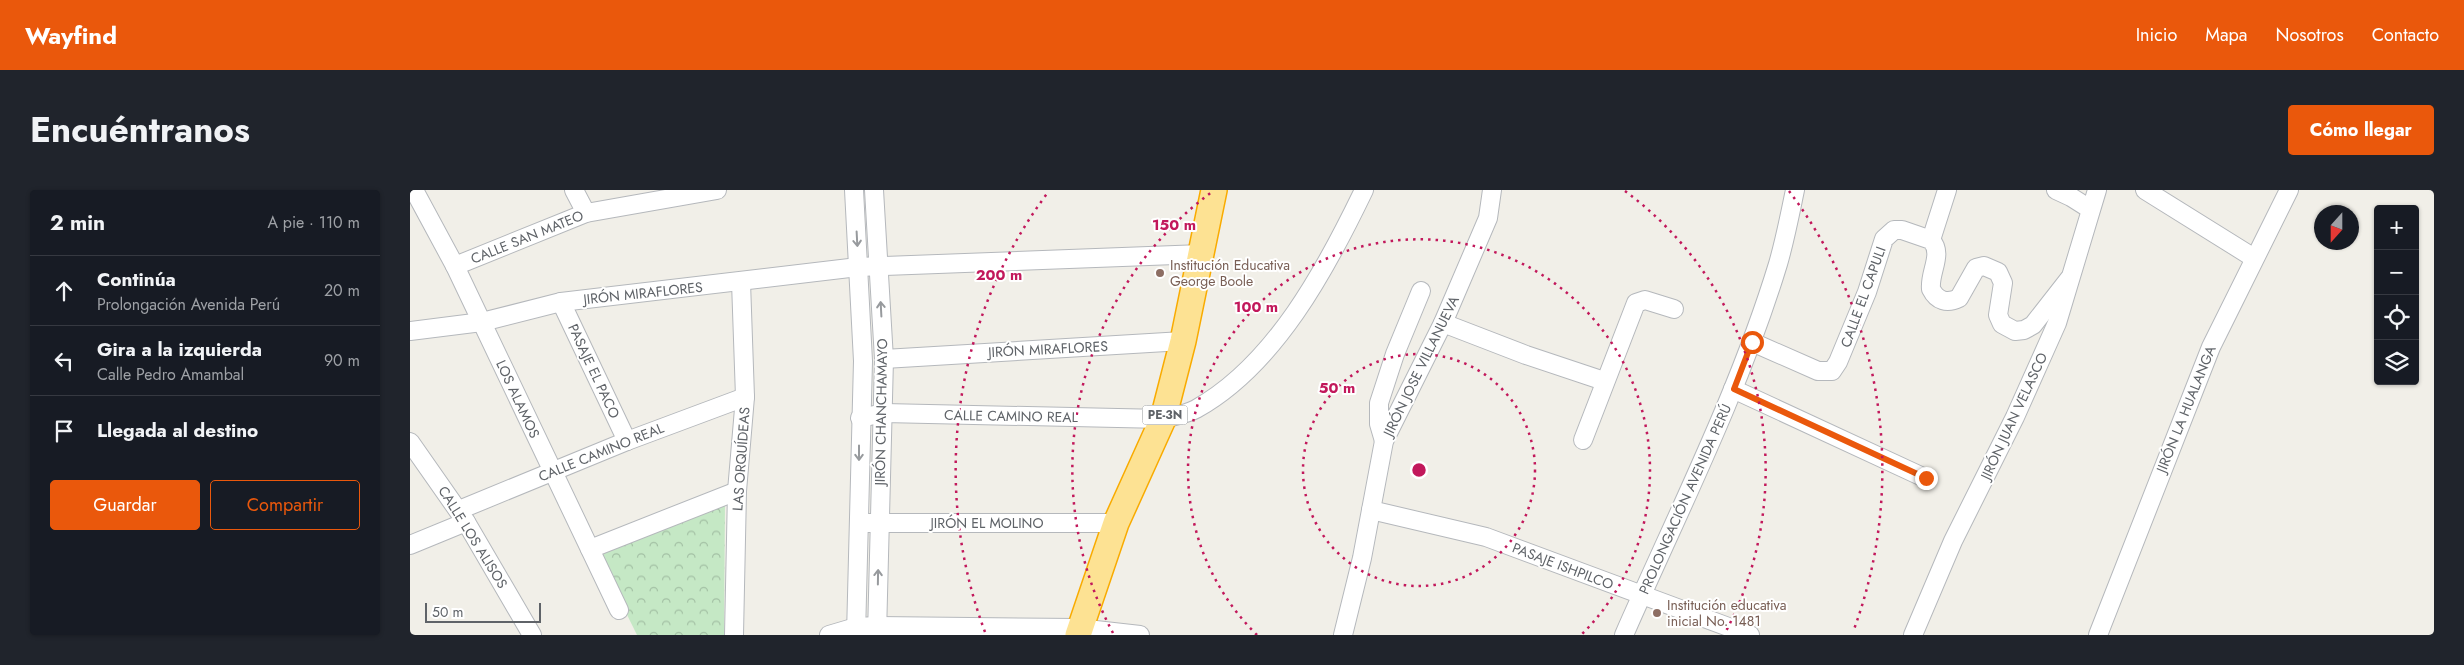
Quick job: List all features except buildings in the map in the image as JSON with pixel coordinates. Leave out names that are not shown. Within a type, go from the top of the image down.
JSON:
[{"type":"highway","name":"PE-3N","points":[[1078,631],[1116,523],[1163,419],[1183,341],[1214,190]]},
{"type":"street","name":"LOS ALAMOS","points":[[414,190],[455,266],[619,610]]},
{"type":"street","points":[[574,190],[586,213]]},
{"type":"street","name":"CALLE SAN MATEO","points":[[455,266],[586,213],[717,190]]},
{"type":"street","name":"JIRÓN CHANCHAMAYO","points":[[854,190],[863,361],[860,418],[856,631]]},
{"type":"street","name":"JIRÓN CHANCHAMAYO","points":[[874,190],[884,359],[877,630]]},
{"type":"street","name":"CALLE CAMINO REAL","points":[[860,418],[884,413],[1163,419],[1195,410],[1244,374],[1282,333],[1342,236],[1364,190]]},
{"type":"street","name":"JIRÓN JOSE VILLANUEVA","points":[[1343,635],[1371,510],[1384,441],[1443,323],[1488,218],[1492,190]]},
{"type":"street","name":"PROLONGACIÓN AVENIDA PERÚ","points":[[1624,635],[1734,389],[1779,262],[1796,190]]},
{"type":"street","points":[[1947,190],[1931,240],[1937,252],[1930,283],[1936,297],[1949,302],[1959,298],[1976,268],[1984,266],[1991,268],[1998,272],[2002,278],[1998,315],[2002,324],[2010,329],[2024,330],[2033,325],[2069,279]]},
{"type":"street","points":[[2056,190],[2090,209]]},
{"type":"street","name":"JIRÓN JUAN VELASCO","points":[[1913,635],[1952,541],[2015,417],[2057,323],[2097,190]]},
{"type":"street","points":[[2145,190],[2254,258]]},
{"type":"street","name":"JIRÓN LA HUALANGA","points":[[2098,635],[2211,347],[2289,190]]},
{"type":"street","name":"CALLE EL CAPULI","points":[[1752,342],[1818,371],[1832,371],[1838,362],[1867,292],[1886,235],[1898,229],[1931,240]]},
{"type":"street","name":"JIRÓN MIRAFLORES","points":[[410,331],[482,322],[562,302],[858,267],[1202,254]]},
{"type":"street","name":"LAS ORQUÍDEAS","points":[[734,635],[737,491],[745,397],[741,282]]},
{"type":"street","points":[[1384,441],[1379,424],[1379,403],[1395,354],[1421,291]]},
{"type":"street","points":[[1583,440],[1604,381],[1636,303],[1645,300],[1674,309]]},
{"type":"street","name":"PASAJE EL PACO","points":[[562,302],[627,441]]},
{"type":"street","points":[[1443,323],[1526,355],[1604,381]]},
{"type":"street","name":"JIRÓN MIRAFLORES","points":[[884,359],[1183,341]]},
{"type":"street","points":[[1734,389],[1926,478]]},
{"type":"street","name":"CALLE CAMINO REAL","points":[[410,545],[462,516],[552,471],[745,397]]},
{"type":"street","name":"CALLE LOS ALISOS","points":[[410,442],[462,516],[532,635]]},
{"type":"street","points":[[590,550],[737,491]]},
{"type":"street","name":"PASAJE ISHPILCO","points":[[1371,510],[1486,537],[1750,635]]},
{"type":"street","name":"JIRÓN EL MOLINO","points":[[859,522],[1116,523]]},
{"type":"street","points":[[829,635],[877,630],[1078,631],[1140,635]]},
{"type":"green space","points":[[725,503],[724,635],[637,635],[597,554]]},
{"type":"place","name":"Institución Educativa George Boole","points":[[1160,273]]},
{"type":"place","name":"Institución educativa inicial No. 1481","points":[[1657,613]]},
{"type":"route","points":[[1752,342],[1734,389],[1926,478]]}]
